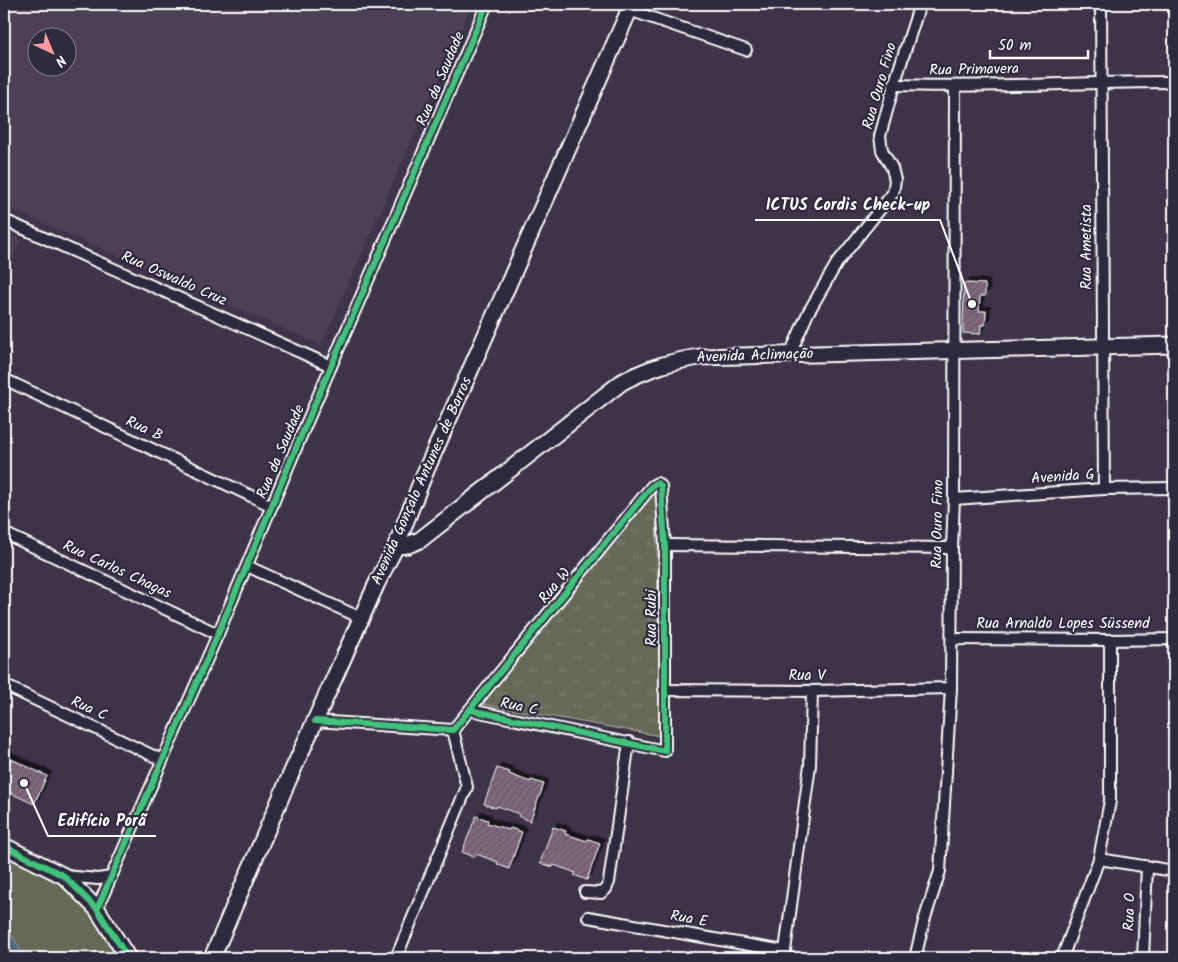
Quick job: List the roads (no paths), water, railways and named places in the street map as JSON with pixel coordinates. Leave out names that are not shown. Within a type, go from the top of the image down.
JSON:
[{"type":"main road","name":"Avenida Gonçalo Antunes de Barros","points":[[212,958],[287,783],[361,618],[396,546],[424,475],[630,7]]},
{"type":"main road","name":"Avenida Aclimação","points":[[396,546],[408,545],[420,540],[622,382],[648,369],[672,361],[699,357],[790,354],[1174,345]]},
{"type":"main road","points":[[4,846],[64,876],[97,909],[128,958]]},
{"type":"street","name":"Rua da Saudade","points":[[97,909],[218,634],[486,4]]},
{"type":"street","name":"Rua Ouro Fino","points":[[790,354],[808,313],[837,264],[892,193],[895,180],[892,168],[882,150],[880,136],[920,4]]},
{"type":"street","name":"Rua Ametista","points":[[1101,4],[1104,489]]},
{"type":"street","points":[[630,7],[746,50]]},
{"type":"street","name":"Rua Primavera","points":[[894,85],[956,87],[1101,82],[1174,82]]},
{"type":"street","name":"Rua Ouro Fino","points":[[915,958],[924,921],[940,871],[951,688],[956,87]]},
{"type":"street","name":"Rua Oswaldo Cruz","points":[[4,220],[331,366]]},
{"type":"street","name":"Rua B","points":[[4,379],[272,506]]},
{"type":"street","name":"Rua W","points":[[470,710],[652,486],[657,483],[661,486]]},
{"type":"street","name":"Rua Rubi","points":[[661,486],[665,544],[665,751]]},
{"type":"street","name":"Avenida G","points":[[954,499],[1104,489],[1174,488]]},
{"type":"street","name":"Rua Carlos Chagas","points":[[4,533],[218,634]]},
{"type":"street","points":[[665,544],[952,548]]},
{"type":"street","points":[[247,566],[361,618]]},
{"type":"street","name":"Rua Arnaldo Lopes Süssend","points":[[952,639],[1174,639]]},
{"type":"street","points":[[1062,958],[1098,859],[1110,802],[1110,640]]},
{"type":"street","name":"Rua C","points":[[4,685],[162,760]]},
{"type":"street","name":"Rua V","points":[[664,690],[812,691],[951,688]]},
{"type":"street","points":[[784,955],[810,764],[812,691]]},
{"type":"street","points":[[453,730],[470,710]]},
{"type":"street","name":"Rua C","points":[[470,710],[665,751]]},
{"type":"street","points":[[316,721],[453,730]]},
{"type":"street","points":[[396,958],[467,787],[453,730]]},
{"type":"street","points":[[585,892],[601,893],[606,889],[629,742]]},
{"type":"street","points":[[1098,859],[1174,871]]},
{"type":"street","name":"Rua O","points":[[1143,958],[1147,866]]},
{"type":"street","points":[[64,876],[98,879],[111,877]]},
{"type":"street","name":"Rua E","points":[[588,917],[784,955]]},
{"type":"water","points":[[4,922],[25,958],[9,958],[4,949]]},
{"type":"place","name":"ICTUS Cordis Check-up","points":[[972,304]]},
{"type":"place","name":"Edifício Porã","points":[[24,783]]}]
